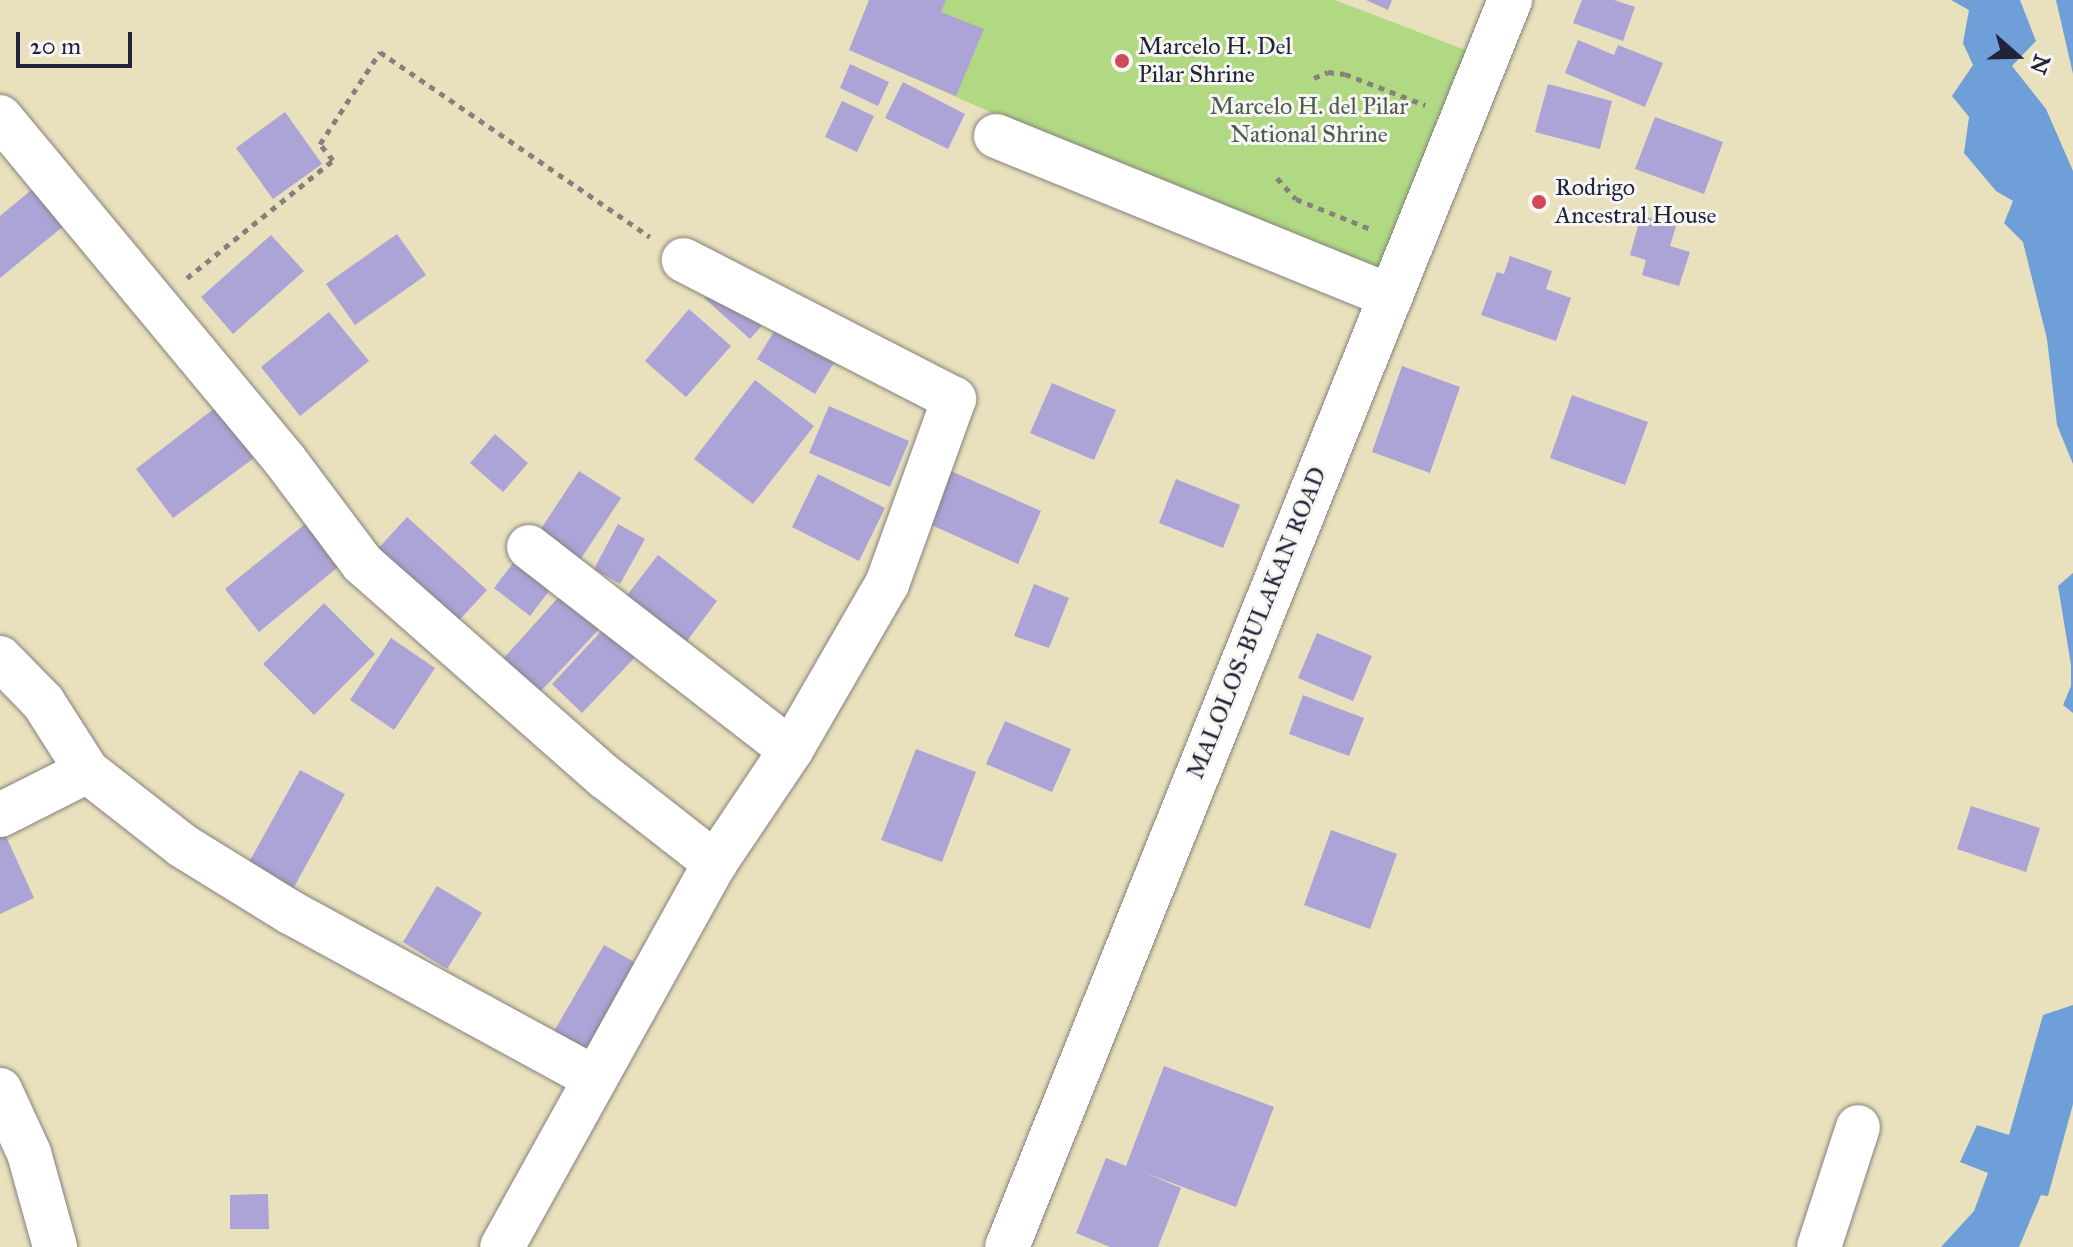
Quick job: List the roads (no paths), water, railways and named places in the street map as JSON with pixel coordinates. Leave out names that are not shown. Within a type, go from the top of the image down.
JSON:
[{"type":"street","name":"MALOLOS-BULAKAN ROAD","points":[[1007,1247],[1510,0]]},
{"type":"street","points":[[0,117],[362,563],[605,777],[715,863]]},
{"type":"street","points":[[996,136],[1391,296]]},
{"type":"street","points":[[502,1247],[715,863],[791,750],[887,584],[954,399],[684,260]]},
{"type":"street","points":[[529,547],[791,750]]},
{"type":"street","points":[[0,658],[43,702],[87,771],[183,846],[277,904],[595,1078]]},
{"type":"street","points":[[0,815],[87,771]]},
{"type":"street","points":[[0,1090],[29,1153],[55,1247]]},
{"type":"street","points":[[1819,1247],[1858,1127]]},
{"type":"water","points":[[1951,0],[2020,0],[2036,41],[2012,66],[2046,109],[2073,171],[2073,464],[2057,425],[2047,339],[2023,242],[2004,223],[2013,201],[1996,191],[1964,153],[1969,117],[1952,96],[1973,65],[1963,43],[1969,10]]},
{"type":"water","points":[[2056,0],[2073,0],[2073,74]]},
{"type":"water","points":[[2073,573],[2073,713],[2063,705],[2071,686],[2071,665],[2058,586]]},
{"type":"water","points":[[2073,1005],[2073,1104],[2048,1196],[2041,1195],[2019,1247],[1941,1247],[1974,1211],[1988,1173],[1960,1162],[1977,1125],[2009,1135],[2043,1015]]},
{"type":"place","name":"Marcelo H. Del Pilar Shrine","points":[[1122,61]]},
{"type":"place","name":"Rodrigo Ancestral House","points":[[1539,202]]},
{"type":"park label","name":"Marcelo H. del Pilar National Shrine","points":[[1309,121]]}]
